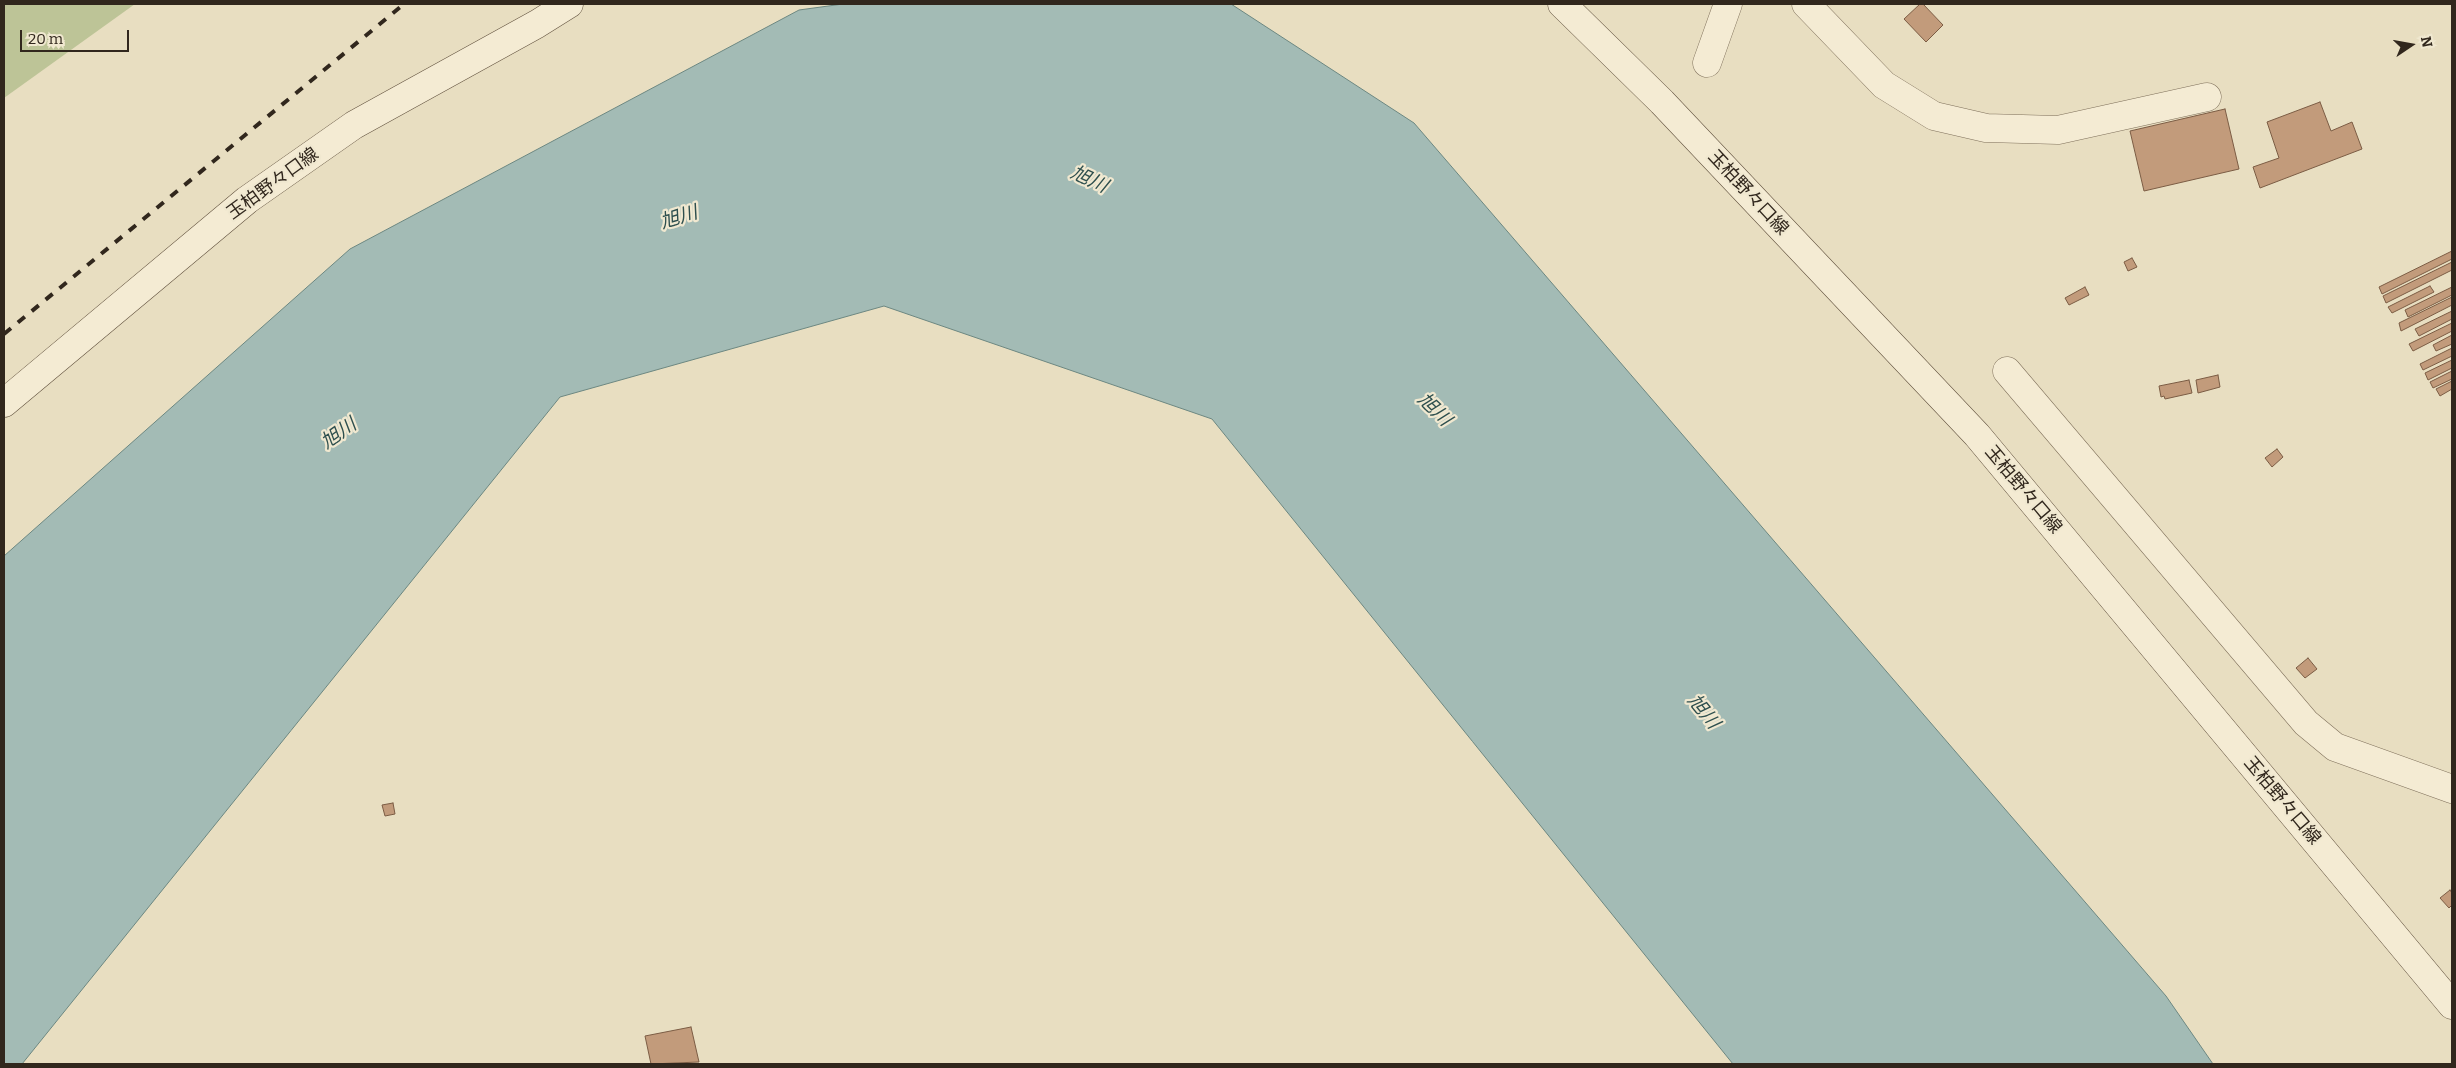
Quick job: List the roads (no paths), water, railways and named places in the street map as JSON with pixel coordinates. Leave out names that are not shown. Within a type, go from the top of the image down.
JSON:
[{"type":"main road","name":"玉柏野々口線","points":[[4,403],[247,200],[285,173],[354,125],[537,24],[569,4]]},
{"type":"main road","name":"玉柏野々口線","points":[[1562,4],[1662,102],[1977,435],[2452,1005]]},
{"type":"main road","points":[[1707,63],[1728,4]]},
{"type":"main road","points":[[1806,4],[1884,85],[1934,116],[1986,128],[2058,130],[2207,97]]},
{"type":"main road","points":[[2006,371],[2306,723],[2335,747],[2452,789]]},
{"type":"water","name":"旭川","points":[[843,4],[1231,4],[1414,123],[2166,996],[2213,1064],[1733,1064],[1212,419],[884,306],[560,397],[22,1064],[4,1064],[4,556],[350,249],[799,10]]},
{"type":"railway","points":[[4,334],[404,4]]}]
